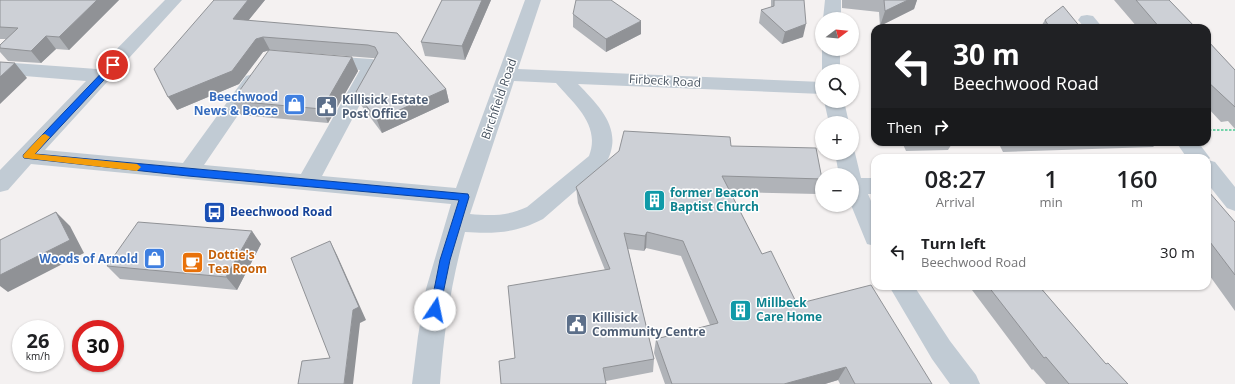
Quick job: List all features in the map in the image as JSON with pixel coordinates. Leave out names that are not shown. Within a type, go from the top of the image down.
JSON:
[{"type":"street","points":[[0,184],[174,0]]},
{"type":"street","name":"Birchfield Road","points":[[426,384],[432,322],[445,260],[465,197],[533,0]]},
{"type":"street","points":[[832,12],[833,0]]},
{"type":"street","points":[[307,183],[372,66],[309,60]]},
{"type":"street","points":[[188,172],[265,64]]},
{"type":"street","points":[[0,68],[103,76]]},
{"type":"street","name":"Firbeck Road","points":[[508,75],[815,88]]},
{"type":"street","points":[[457,222],[509,224],[525,218],[534,213],[598,160],[602,150],[603,136],[600,122],[560,76]]},
{"type":"street","points":[[1189,146],[1196,154]]},
{"type":"street","points":[[27,156],[465,197]]},
{"type":"street","points":[[1211,174],[1235,202]]},
{"type":"street","points":[[859,183],[871,185]]},
{"type":"street","points":[[859,198],[871,227]]},
{"type":"street","points":[[904,290],[941,350],[966,384]]},
{"type":"path","points":[[1218,130],[1235,130]]},
{"type":"building","points":[[0,0],[97,0],[59,37],[46,36],[31,51],[0,48],[0,45],[18,28],[0,27]]},
{"type":"building","points":[[214,0],[248,0],[233,19],[397,33],[446,89],[377,120],[356,92],[378,53],[375,47],[368,45],[263,37],[256,39],[232,71],[168,97],[154,69]]},
{"type":"building","points":[[442,0],[482,0],[462,46],[421,42]]},
{"type":"building","points":[[576,0],[611,0],[641,21],[606,39],[573,14]]},
{"type":"building","points":[[774,0],[804,0],[806,24],[785,32],[761,10],[774,6]]},
{"type":"building","points":[[884,0],[908,0],[885,11]]},
{"type":"building","points":[[1136,0],[1169,0],[1192,24],[1157,24]]},
{"type":"building","points":[[1063,6],[1078,24],[1048,24],[1045,20]]},
{"type":"building","points":[[1211,44],[1235,70],[1235,107],[1211,85]]},
{"type":"building","points":[[269,50],[352,57],[322,109],[232,101]]},
{"type":"building","points":[[0,62],[15,63],[0,77]]},
{"type":"building","points":[[624,131],[730,137],[731,146],[815,148],[815,160],[818,160],[820,168],[815,168],[815,179],[722,176],[762,254],[771,251],[797,304],[871,285],[871,290],[874,290],[932,384],[855,384],[846,367],[784,384],[672,384],[656,339],[718,323],[683,241],[647,232],[645,236],[624,233],[654,359],[603,368],[606,384],[501,384],[499,361],[515,358],[508,286],[610,269],[576,187],[619,151]]},
{"type":"building","points":[[1211,194],[1235,222],[1235,275],[1211,243]]},
{"type":"building","points":[[56,212],[70,240],[0,275],[0,240]]},
{"type":"building","points":[[138,222],[252,231],[226,277],[107,266]]},
{"type":"building","points":[[330,241],[359,307],[353,310],[344,384],[298,384],[302,361],[330,358],[291,258]]},
{"type":"building","points":[[991,290],[1042,290],[1106,364],[1108,363],[1128,384],[1069,384],[1046,357],[1044,358]]},
{"type":"slow traffic","points":[[45,137],[27,156],[137,167]]},
{"type":"place","name":"Beechwood News & Booze","points":[[294,104]]},
{"type":"place","name":"Killisick Estate Post Office","points":[[326,107]]},
{"type":"place","name":"former Beacon Baptist Church","points":[[655,200]]},
{"type":"place","name":"Beechwood Road","points":[[215,212]]},
{"type":"place","name":"Woods of Arnold","points":[[154,259]]},
{"type":"place","name":"Dottie's Tea Room","points":[[192,262]]},
{"type":"place","name":"Millbeck Care Home","points":[[740,310]]},
{"type":"place","name":"Killisick Community Centre","points":[[577,325]]},
{"type":"route","points":[[113,65],[27,156],[465,197],[445,260],[435,310]]}]
